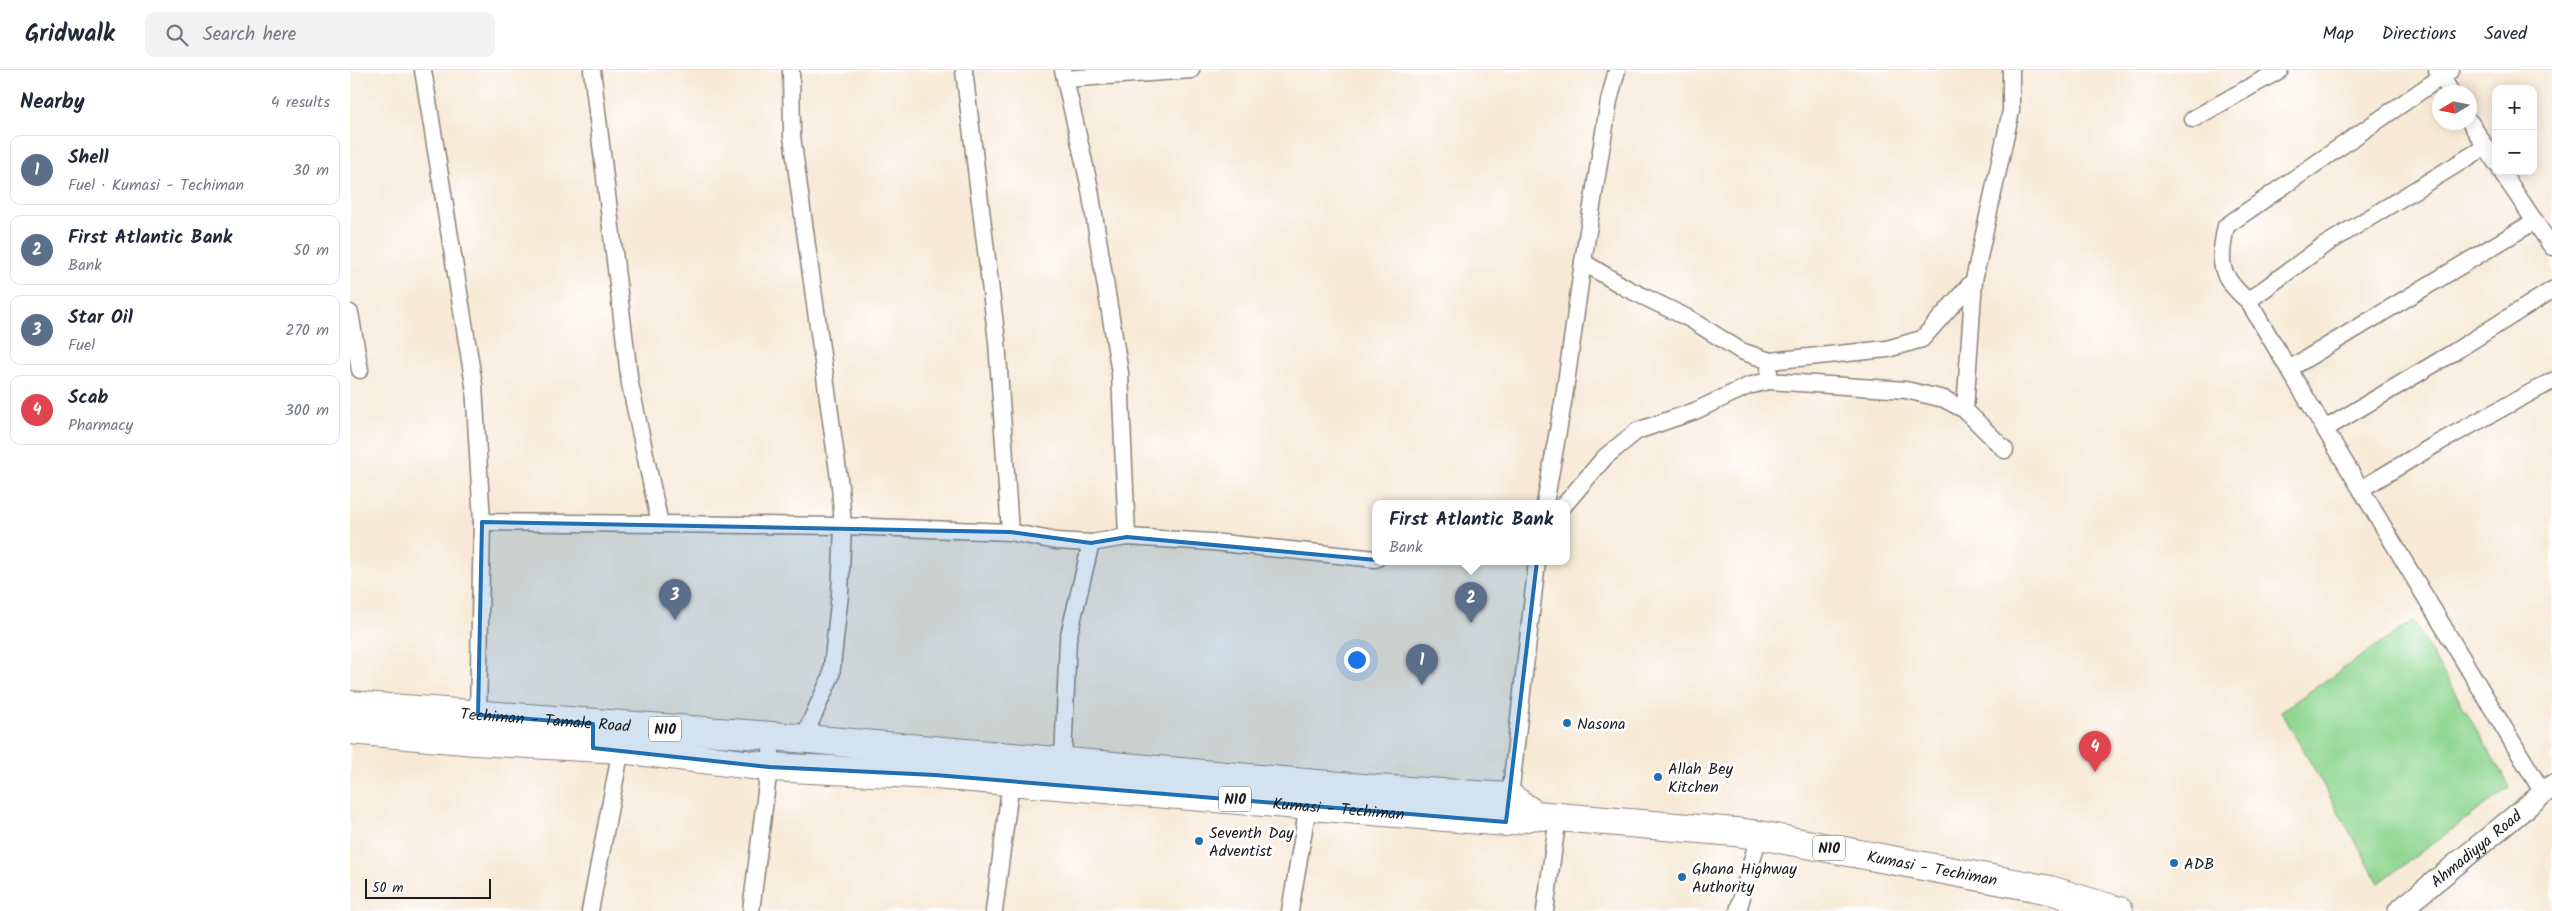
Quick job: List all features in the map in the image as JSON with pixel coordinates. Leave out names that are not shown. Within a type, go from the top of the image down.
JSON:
[{"type":"highway","name":"Techiman - Tamale Road","points":[[350,706],[478,715],[593,736],[621,749],[769,767],[935,774]]},
{"type":"highway","name":"Techiman - Tamale Road","points":[[350,730],[593,736],[773,736],[980,755]]},
{"type":"highway","name":"Kumasi - Techiman","points":[[980,755],[1062,760],[1375,789],[1546,815],[1759,834],[2050,890],[2119,911]]},
{"type":"highway","name":"Kumasi - Techiman","points":[[935,774],[1308,806],[1508,810]]},
{"type":"street","points":[[423,70],[474,385],[482,522],[478,715]]},
{"type":"street","points":[[592,70],[630,384],[660,524]]},
{"type":"street","points":[[791,70],[792,136],[840,486],[843,526],[840,594],[831,676],[802,739]]},
{"type":"street","points":[[964,70],[982,232],[997,342],[1010,532]]},
{"type":"street","points":[[1127,537],[1120,374],[1089,184],[1064,75],[1191,70]]},
{"type":"street","points":[[1546,500],[1564,397],[1582,262],[1609,101],[1617,70]]},
{"type":"street","points":[[1965,410],[1974,280],[2011,111],[2011,70]]},
{"type":"street","points":[[2193,119],[2280,70]]},
{"type":"street","points":[[2448,85],[2443,72],[2226,226],[2222,242],[2223,271],[2229,284],[2248,301],[2361,489],[2547,790]]},
{"type":"street","points":[[2475,130],[2492,157]]},
{"type":"street","points":[[2248,301],[2320,248],[2485,147]]},
{"type":"street","points":[[2504,175],[2552,247]]},
{"type":"street","points":[[2289,369],[2535,221]]},
{"type":"street","points":[[1582,262],[1626,288],[1690,319],[1741,351],[1770,360],[1887,349],[1922,339],[1974,280]]},
{"type":"street","points":[[2325,428],[2454,352],[2552,290]]},
{"type":"street","points":[[350,313],[360,370]]},
{"type":"street","points":[[1768,381],[1770,360]]},
{"type":"street","points":[[1568,500],[1605,457],[1637,431],[1695,410],[1748,386],[1768,381],[1906,390],[1944,399],[1965,410],[2005,450]]},
{"type":"street","points":[[2361,489],[2438,443],[2552,381]]},
{"type":"street","points":[[482,522],[843,526],[1010,532],[1056,541],[1091,543],[1127,537],[1212,542],[1372,559]]},
{"type":"street","points":[[1062,760],[1068,639],[1091,543]]},
{"type":"street","points":[[1508,810],[1537,565]]},
{"type":"street","points":[[751,911],[773,736]]},
{"type":"street","points":[[590,911],[621,749]]},
{"type":"street","points":[[994,911],[1011,781]]},
{"type":"street","name":"Ahmadiyya Road","points":[[2399,911],[2547,790]]},
{"type":"street","points":[[1290,911],[1308,806]]},
{"type":"street","points":[[1544,911],[1546,815]]},
{"type":"street","points":[[1738,911],[1759,834]]},
{"type":"highlighted area","points":[[482,522],[1010,532],[1091,543],[1127,537],[1398,562],[1537,561],[1506,822],[935,775],[769,767],[593,748],[593,724],[478,715]]},
{"type":"green space","points":[[2413,621],[2510,787],[2379,883],[2281,711]]},
{"type":"place","name":"Star Oil","points":[[675,620]]},
{"type":"place","name":"First Atlantic Bank","points":[[1471,623]]},
{"type":"place","name":"Shell","points":[[1422,685]]},
{"type":"place","name":"Nasona","points":[[1567,723]]},
{"type":"place","name":"Scab","points":[[2095,772]]},
{"type":"place","name":"Allah Bey Kitchen","points":[[1658,777]]},
{"type":"place","name":"Seventh Day Adventist","points":[[1199,841]]},
{"type":"place","name":"ADB","points":[[2174,863]]},
{"type":"place","name":"Ghana Highway Authority","points":[[1682,877]]}]
